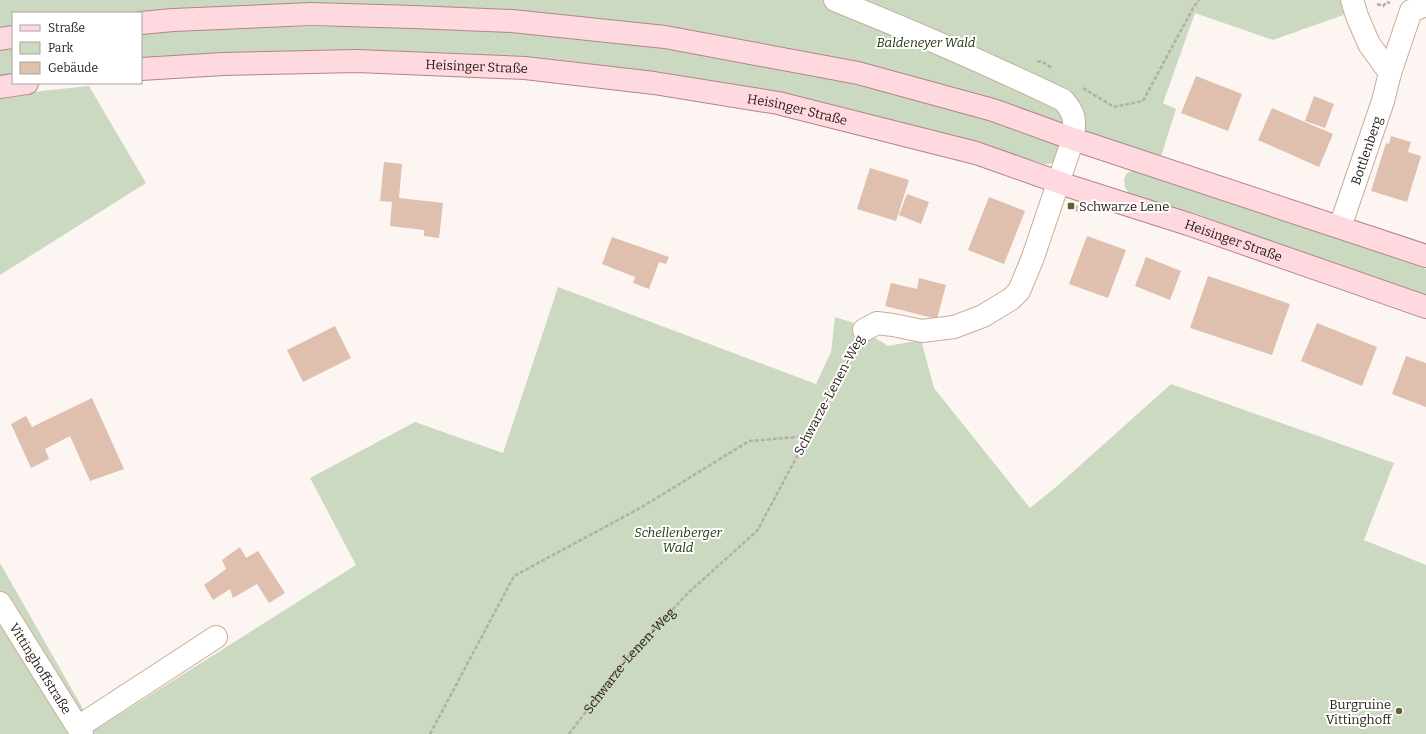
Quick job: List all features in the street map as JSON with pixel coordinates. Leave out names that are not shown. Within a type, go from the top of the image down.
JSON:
[{"type":"main road","points":[[142,22],[311,14],[512,21],[664,37],[858,73],[993,110],[1073,139],[1426,256]]},
{"type":"main road","points":[[0,38],[12,37]]},
{"type":"main road","name":"Heisinger Straße","points":[[142,69],[223,64],[358,61],[525,68],[654,83],[778,103],[976,153],[1188,224],[1426,307]]},
{"type":"main road","points":[[0,87],[20,84]]},
{"type":"street","name":"Schwarze-Lenen-Weg","points":[[835,0],[907,29],[998,69],[1063,100],[1070,108],[1075,121],[1073,139],[1032,260],[1019,291],[1011,299],[983,316],[954,327],[922,331],[877,323],[864,330]]},
{"type":"street","points":[[1352,0],[1368,44],[1390,73]]},
{"type":"street","name":"Bottlenberg","points":[[1340,227],[1383,101],[1390,73],[1411,11],[1426,5]]},
{"type":"street","name":"Vittinghoffstraße","points":[[0,603],[80,730]]},
{"type":"street","points":[[80,730],[216,637]]},
{"type":"path","points":[[1081,86],[1114,107],[1143,102],[1193,8],[1199,0]]},
{"type":"path","points":[[1034,63],[1041,61],[1054,70]]},
{"type":"path","name":"Schwarze-Lenen-Weg","points":[[569,734],[625,660],[688,593],[756,531],[808,436],[833,383],[864,330]]},
{"type":"path","points":[[430,734],[514,576],[642,507],[749,442],[808,436]]},
{"type":"green space","name":"Baldeneyer Wald","points":[[0,0],[1358,0],[1360,9],[1273,40],[1195,13],[1163,103],[1176,109],[1159,163],[1063,131],[575,17],[432,6],[371,5],[223,7],[142,12],[12,12],[12,27],[0,28]]},
{"type":"green space","points":[[389,26],[453,29],[582,39],[709,55],[773,66],[836,80],[955,110],[1016,128],[1058,145],[1059,153],[1055,161],[1049,164],[1044,164],[988,147],[518,57],[343,50],[228,53],[142,59],[142,33],[235,27]]},
{"type":"green space","points":[[12,48],[12,74],[0,76],[0,50]]},
{"type":"green space","points":[[89,86],[146,183],[0,275],[0,97]]},
{"type":"green space","points":[[1138,169],[1426,269],[1426,296],[1154,201],[1131,195],[1125,188],[1124,179],[1127,173]]},
{"type":"green space","name":"Schellenberger Wald","points":[[558,287],[816,384],[831,352],[835,317],[860,325],[869,334],[888,346],[921,340],[934,388],[1030,508],[1056,487],[1171,384],[1394,463],[1364,540],[1426,565],[1426,734],[0,734],[0,563],[95,730],[356,565],[310,478],[415,422],[503,453]]},
{"type":"building","points":[[1196,76],[1242,94],[1228,131],[1181,113]]},
{"type":"building","points":[[1314,96],[1334,104],[1325,128],[1305,121]]},
{"type":"building","points":[[1272,108],[1333,134],[1319,167],[1258,140]]},
{"type":"building","points":[[1391,136],[1411,142],[1408,152],[1421,156],[1407,202],[1371,191],[1386,143],[1389,144]]},
{"type":"building","points":[[384,162],[402,164],[399,198],[443,203],[439,238],[424,236],[424,230],[390,226],[392,202],[380,201]]},
{"type":"building","points":[[870,168],[909,180],[896,221],[857,209]]},
{"type":"building","points":[[907,194],[929,202],[921,224],[899,215]]},
{"type":"building","points":[[989,197],[1025,211],[1004,264],[968,250]]},
{"type":"building","points":[[1069,202],[1082,207],[1080,213],[1067,207]]},
{"type":"building","points":[[1087,236],[1126,250],[1108,298],[1069,284]]},
{"type":"building","points":[[612,237],[669,257],[666,264],[659,262],[649,289],[633,283],[635,277],[602,264]]},
{"type":"building","points":[[1146,257],[1181,271],[1170,300],[1135,286]]},
{"type":"building","points":[[1208,276],[1290,304],[1272,355],[1190,328]]},
{"type":"building","points":[[919,278],[946,285],[937,319],[885,306],[891,283],[917,289]]},
{"type":"building","points":[[1317,323],[1377,347],[1362,386],[1301,361]]},
{"type":"building","points":[[335,326],[351,358],[303,382],[287,350]]},
{"type":"building","points":[[1406,356],[1426,363],[1426,407],[1392,394]]},
{"type":"building","points":[[92,398],[124,469],[90,481],[70,436],[45,449],[49,459],[31,468],[11,424],[26,416],[32,427]]},
{"type":"building","points":[[240,547],[246,558],[258,551],[285,593],[269,603],[257,584],[233,598],[230,589],[213,600],[204,585],[226,569],[222,560]]},
{"type":"place","name":"Schwarze Lene","points":[[1071,206]]},
{"type":"place","name":"Burgruine Vittinghoff","points":[[1399,711]]}]
